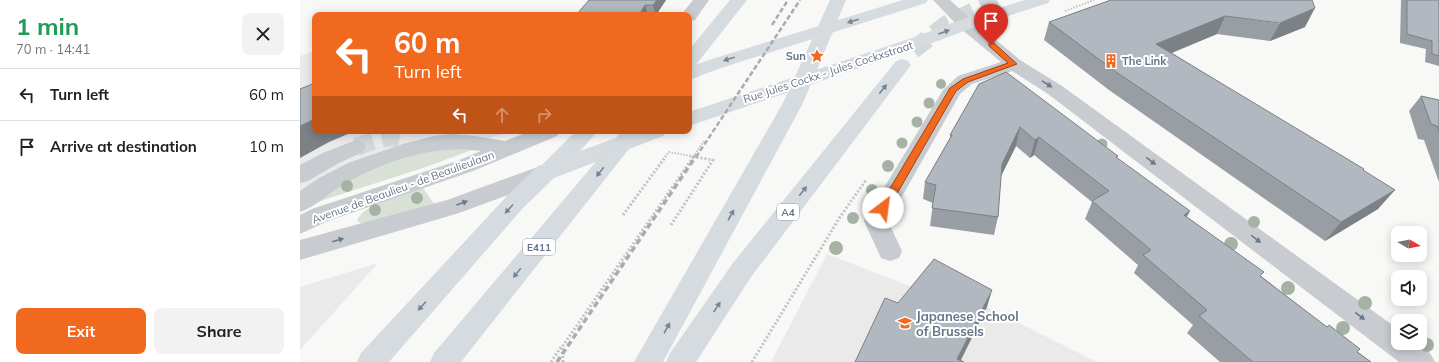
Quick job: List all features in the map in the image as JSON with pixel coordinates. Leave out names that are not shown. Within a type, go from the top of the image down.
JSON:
[{"type":"main road","points":[[692,58],[739,0]]},
{"type":"main road","points":[[648,362],[793,103],[838,0]]},
{"type":"main road","points":[[692,73],[715,64],[920,0]]},
{"type":"main road","name":"Rue Jules Cockx - Jules Cockxstraat","points":[[692,118],[966,24],[1042,0]]},
{"type":"main road","name":"A4","points":[[680,362],[742,270],[902,65]]},
{"type":"main road","points":[[371,362],[515,202],[585,134]]},
{"type":"main road","name":"E411","points":[[444,362],[631,134]]},
{"type":"main road","points":[[546,172],[648,134]]},
{"type":"street","points":[[692,12],[701,0]]},
{"type":"street","points":[[942,0],[966,24],[1014,64],[1055,90],[1421,362]]},
{"type":"street","points":[[890,251],[876,221],[953,90],[965,80],[1014,64]]},
{"type":"street","name":"Avenue de Beaulieu - de Beaulieulaan","points":[[300,225],[320,215],[465,166],[543,134]]},
{"type":"street","points":[[300,203],[310,195],[355,167],[396,152],[442,142],[478,142],[507,149]]},
{"type":"street","points":[[300,175],[356,147]]},
{"type":"street","points":[[300,250],[451,207],[546,172]]},
{"type":"path","points":[[551,362],[706,137]]},
{"type":"path","points":[[623,215],[669,152],[713,160],[671,225]]},
{"type":"path","points":[[562,347],[563,362]]},
{"type":"shaded area","points":[[312,52],[312,134],[502,134],[300,201],[300,56]]},
{"type":"shaded area","points":[[433,150],[472,150],[426,167],[314,203],[336,184],[403,156]]},
{"type":"shaded area","points":[[423,188],[435,205],[363,224],[357,221],[367,209],[376,204]]},
{"type":"shaded area","name":"Japanese School of Brussels","points":[[827,254],[920,290],[932,276],[987,307],[1097,362],[771,362]]},
{"type":"shaded area","points":[[378,263],[300,350],[300,287]]},
{"type":"building","points":[[589,0],[657,0],[653,5],[645,5],[641,12],[579,12]]},
{"type":"building","points":[[1111,0],[1312,0],[1315,8],[1280,23],[1225,16],[1156,44],[1364,169],[1363,170],[1395,190],[1341,222],[1116,72],[1049,22]]},
{"type":"building","points":[[1407,0],[1439,0],[1439,56],[1432,54],[1432,41],[1407,34]]},
{"type":"building","points":[[1006,72],[1118,156],[1116,157],[1190,211],[1184,215],[1264,272],[1260,276],[1327,327],[1329,325],[1360,349],[1357,352],[1371,362],[1253,362],[1199,316],[1207,310],[1143,255],[1151,250],[1092,201],[1109,191],[1039,137],[1035,140],[1020,127],[1002,164],[998,217],[932,208],[936,185],[925,182],[952,135],[950,135],[979,84]]},
{"type":"building","points":[[312,84],[312,120],[300,126],[300,89]]},
{"type":"building","points":[[1421,96],[1439,100],[1439,131],[1437,126],[1431,124]]},
{"type":"building","points":[[934,259],[992,290],[957,359],[964,362],[855,362],[885,298],[898,303]]},
{"type":"tunnel","points":[[913,50],[947,24],[997,0]]},
{"type":"tunnel","points":[[356,147],[375,140],[388,138],[407,141]]},
{"type":"railway","points":[[772,25],[788,0]]},
{"type":"railway","points":[[696,157],[800,0]]},
{"type":"railway","points":[[557,362],[696,156]]},
{"type":"place","name":"Sun","points":[[817,56]]},
{"type":"place","name":"The Link","points":[[1111,61]]},
{"type":"place","name":"Japanese School of Brussels","points":[[905,323]]},
{"type":"route","points":[[883,208],[953,90],[965,80],[1014,64],[991,45]]}]
